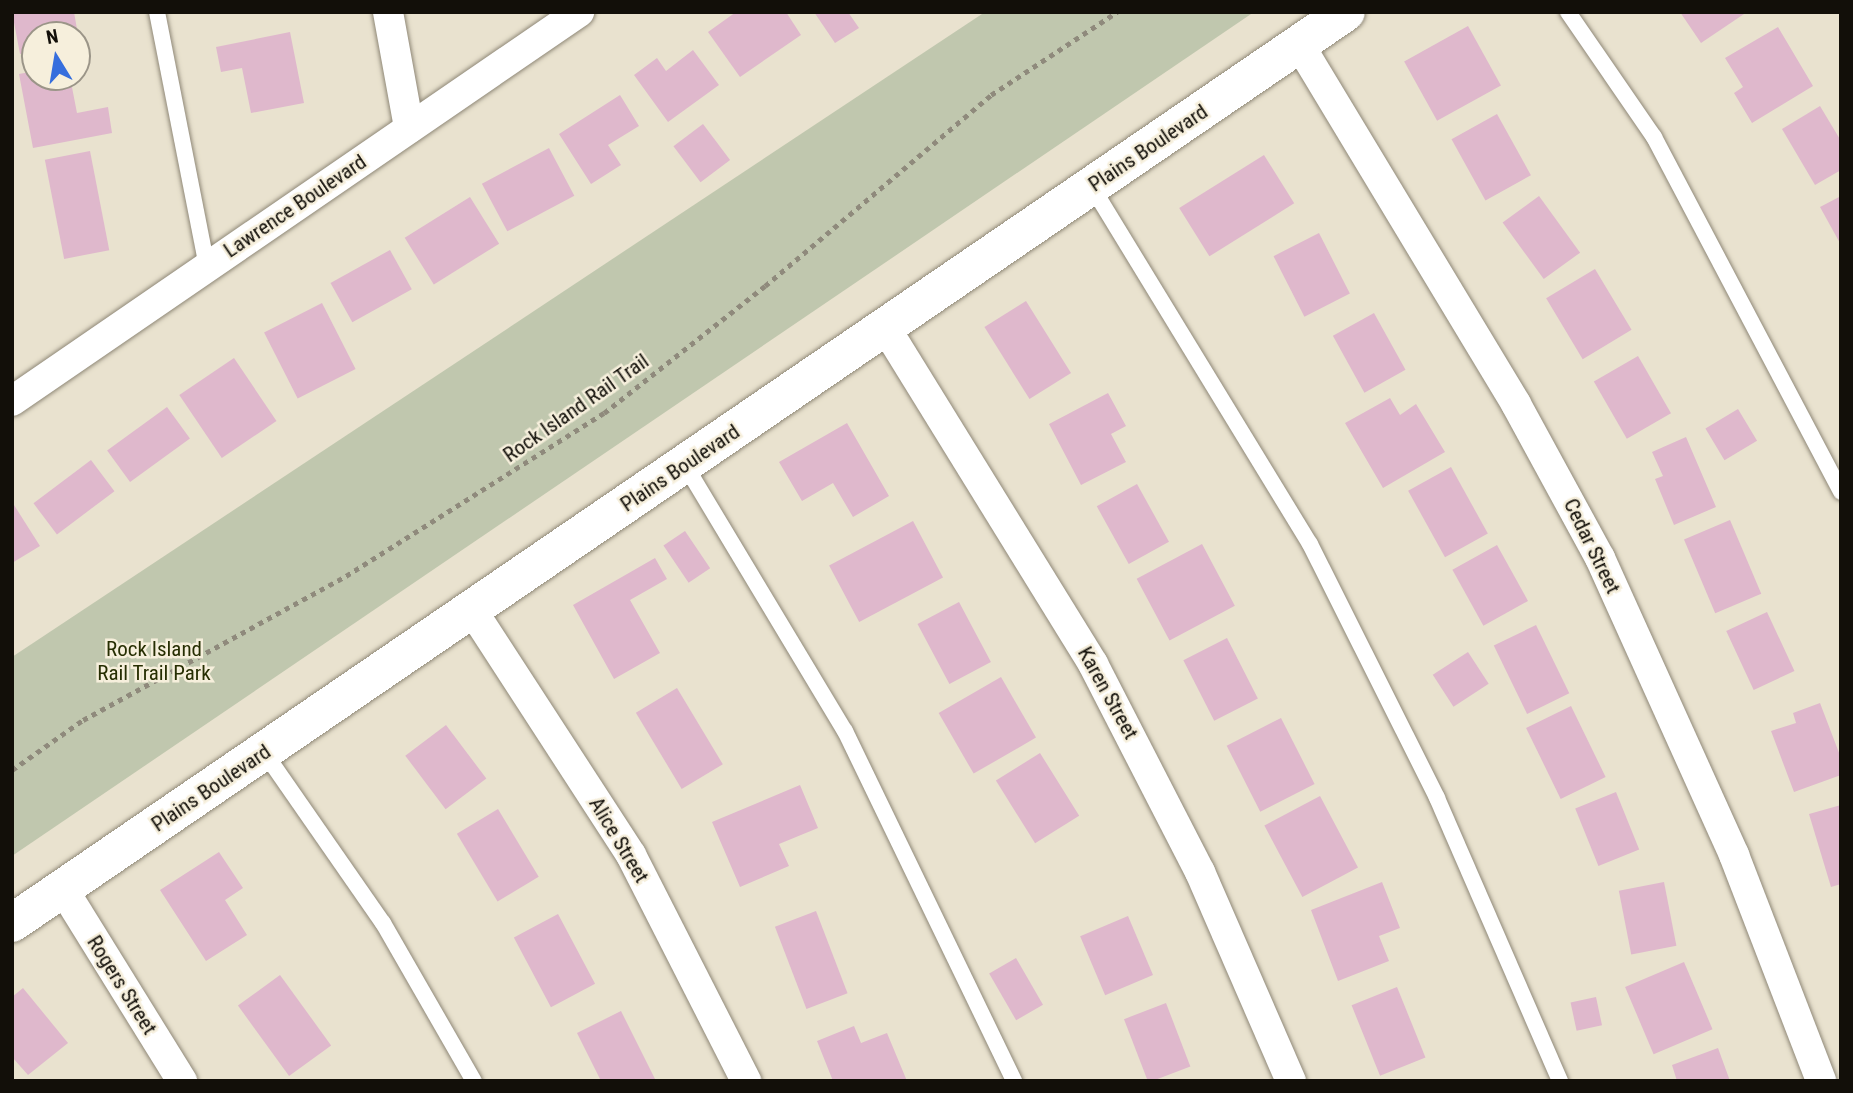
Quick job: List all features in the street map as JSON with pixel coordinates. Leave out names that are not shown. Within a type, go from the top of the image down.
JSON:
[{"type":"main road","name":"Plains Boulevard","points":[[12,923],[1346,12]]},
{"type":"street","points":[[388,12],[409,128]]},
{"type":"street","name":"Lawrence Boulevard","points":[[12,401],[579,12]]},
{"type":"street","name":"Cedar Street","points":[[1299,44],[1516,404],[1600,558],[1734,855],[1821,1081]]},
{"type":"street","name":"Karen Street","points":[[885,327],[1099,675],[1200,872],[1291,1081]]},
{"type":"street","name":"Alice Street","points":[[472,610],[631,855],[746,1081]]},
{"type":"street","name":"Rogers Street","points":[[63,889],[182,1081]]},
{"type":"lane","points":[[157,12],[206,267]]},
{"type":"lane","points":[[1567,12],[1654,136],[1841,492]]},
{"type":"lane","points":[[1091,187],[1310,544],[1437,797],[1560,1081]]},
{"type":"lane","points":[[685,465],[845,731],[1014,1081]]},
{"type":"lane","points":[[264,752],[383,923],[474,1081]]},
{"type":"path","name":"Rock Island Rail Trail","points":[[12,770],[83,720],[390,549],[604,413],[765,286],[991,95],[1117,12]]},
{"type":"green space","name":"Rock Island Rail Trail Park","points":[[985,12],[1254,12],[12,856],[12,657]]},
{"type":"building","points":[[12,12],[74,12],[76,21],[21,21],[20,54]]},
{"type":"building","points":[[736,12],[786,12],[801,35],[740,77],[708,32]]},
{"type":"building","points":[[814,12],[848,12],[859,28],[835,43]]},
{"type":"building","points":[[1680,12],[1747,12],[1701,43]]},
{"type":"building","points":[[1468,26],[1501,85],[1437,121],[1404,61]]},
{"type":"building","points":[[1778,27],[1813,86],[1752,123],[1734,93],[1743,87],[1725,58]]},
{"type":"building","points":[[290,32],[304,103],[251,113],[242,68],[221,72],[216,47]]},
{"type":"building","points":[[693,50],[719,85],[668,122],[634,75],[657,58],[666,71]]},
{"type":"building","points":[[22,91],[73,91],[77,113],[108,107],[112,133],[33,148]]},
{"type":"building","points":[[620,95],[639,126],[608,145],[621,165],[591,184],[559,134]]},
{"type":"building","points":[[1820,106],[1841,141],[1841,170],[1815,185],[1782,129]]},
{"type":"building","points":[[1497,114],[1531,175],[1485,200],[1452,139]]},
{"type":"building","points":[[703,124],[730,160],[701,182],[673,146]]},
{"type":"building","points":[[549,148],[574,196],[507,231],[482,184]]},
{"type":"building","points":[[90,151],[109,250],[64,259],[45,160]]},
{"type":"building","points":[[1264,155],[1294,203],[1209,256],[1179,208]]},
{"type":"building","points":[[1539,196],[1580,253],[1544,279],[1503,222]]},
{"type":"building","points":[[1841,196],[1841,245],[1820,207]]},
{"type":"building","points":[[470,197],[499,244],[434,284],[405,238]]},
{"type":"building","points":[[1319,233],[1350,294],[1304,317],[1274,256]]},
{"type":"building","points":[[390,250],[412,289],[352,322],[331,283]]},
{"type":"building","points":[[1595,269],[1632,330],[1583,359],[1546,298]]},
{"type":"building","points":[[1026,301],[1071,373],[1029,399],[984,327]]},
{"type":"building","points":[[322,303],[356,369],[298,398],[264,333]]},
{"type":"building","points":[[1374,313],[1406,370],[1364,393],[1333,336]]},
{"type":"building","points":[[1638,356],[1671,413],[1627,439],[1594,382]]},
{"type":"building","points":[[234,358],[276,421],[222,458],[179,395]]},
{"type":"building","points":[[1108,393],[1126,426],[1111,434],[1126,462],[1081,485],[1049,424]]},
{"type":"building","points":[[1390,398],[1400,415],[1416,404],[1445,452],[1383,488],[1345,423]]},
{"type":"building","points":[[167,407],[190,439],[130,482],[107,450]]},
{"type":"building","points":[[1738,409],[1757,441],[1724,460],[1705,429]]},
{"type":"building","points":[[847,423],[889,496],[853,517],[833,483],[802,501],[779,462]]},
{"type":"building","points":[[1686,437],[1716,507],[1674,525],[1655,479],[1663,476],[1652,452]]},
{"type":"building","points":[[91,460],[114,491],[57,534],[33,503]]},
{"type":"building","points":[[1451,467],[1488,533],[1445,557],[1408,491]]},
{"type":"building","points":[[1137,484],[1169,542],[1129,564],[1097,506]]},
{"type":"building","points":[[14,505],[40,546],[12,563],[12,506]]},
{"type":"building","points":[[1730,520],[1761,594],[1715,613],[1684,540]]},
{"type":"building","points":[[913,521],[943,578],[859,622],[829,566]]},
{"type":"building","points":[[685,531],[710,568],[689,583],[663,546]]},
{"type":"building","points":[[1202,544],[1235,606],[1170,641],[1137,579]]},
{"type":"building","points":[[1497,545],[1528,601],[1483,626],[1452,570]]},
{"type":"building","points":[[655,558],[667,579],[630,600],[660,653],[614,679],[573,605]]},
{"type":"building","points":[[959,602],[991,662],[949,684],[918,624]]},
{"type":"building","points":[[1767,612],[1794,671],[1754,690],[1726,631]]},
{"type":"building","points":[[1536,625],[1569,693],[1527,714],[1494,646]]},
{"type":"building","points":[[1227,638],[1258,699],[1214,721],[1183,660]]},
{"type":"building","points":[[1468,652],[1489,684],[1453,707],[1433,675]]},
{"type":"building","points":[[1001,677],[1036,738],[974,774],[939,713]]},
{"type":"building","points":[[677,688],[723,764],[682,789],[636,713]]},
{"type":"building","points":[[1820,703],[1841,758],[1841,775],[1794,792],[1771,731],[1796,723],[1793,713]]},
{"type":"building","points":[[1571,706],[1606,777],[1561,799],[1526,728]]},
{"type":"building","points":[[1281,718],[1315,784],[1260,812],[1227,746]]},
{"type":"building","points":[[446,725],[486,779],[446,809],[405,756]]},
{"type":"building","points":[[1040,753],[1079,816],[1035,843],[996,781]]},
{"type":"building","points":[[800,785],[818,828],[779,844],[789,866],[740,887],[712,822]]},
{"type":"building","points":[[1616,792],[1639,849],[1598,866],[1575,808]]},
{"type":"building","points":[[1320,796],[1358,868],[1302,897],[1264,826]]},
{"type":"building","points":[[1841,805],[1841,884],[1831,887],[1809,814]]},
{"type":"building","points":[[498,809],[539,877],[498,901],[457,834]]},
{"type":"building","points":[[219,852],[243,888],[225,900],[247,935],[206,961],[160,890]]},
{"type":"building","points":[[1382,882],[1400,928],[1379,936],[1389,961],[1338,981],[1311,910]]},
{"type":"building","points":[[1664,882],[1676,946],[1631,955],[1619,891]]},
{"type":"building","points":[[816,911],[848,993],[806,1009],[775,927]]},
{"type":"building","points":[[558,914],[595,984],[551,1007],[514,937]]},
{"type":"building","points":[[1128,916],[1153,975],[1105,995],[1080,936]]},
{"type":"building","points":[[1016,958],[1043,1005],[1016,1020],[989,974]]},
{"type":"building","points":[[1684,962],[1713,1029],[1654,1054],[1625,987]]},
{"type":"building","points":[[280,975],[331,1045],[289,1076],[238,1006]]},
{"type":"building","points":[[1397,987],[1425,1057],[1380,1076],[1352,1005]]},
{"type":"building","points":[[23,988],[68,1043],[28,1075],[12,1057],[12,997]]},
{"type":"building","points":[[1596,997],[1602,1025],[1577,1031],[1571,1002]]},
{"type":"building","points":[[1166,1003],[1190,1066],[1148,1081],[1124,1019]]},
{"type":"building","points":[[621,1011],[656,1081],[601,1081],[577,1033]]},
{"type":"building","points":[[854,1026],[861,1043],[887,1033],[907,1081],[833,1081],[817,1041]]},
{"type":"building","points":[[1718,1048],[1730,1081],[1677,1081],[1672,1065]]}]
